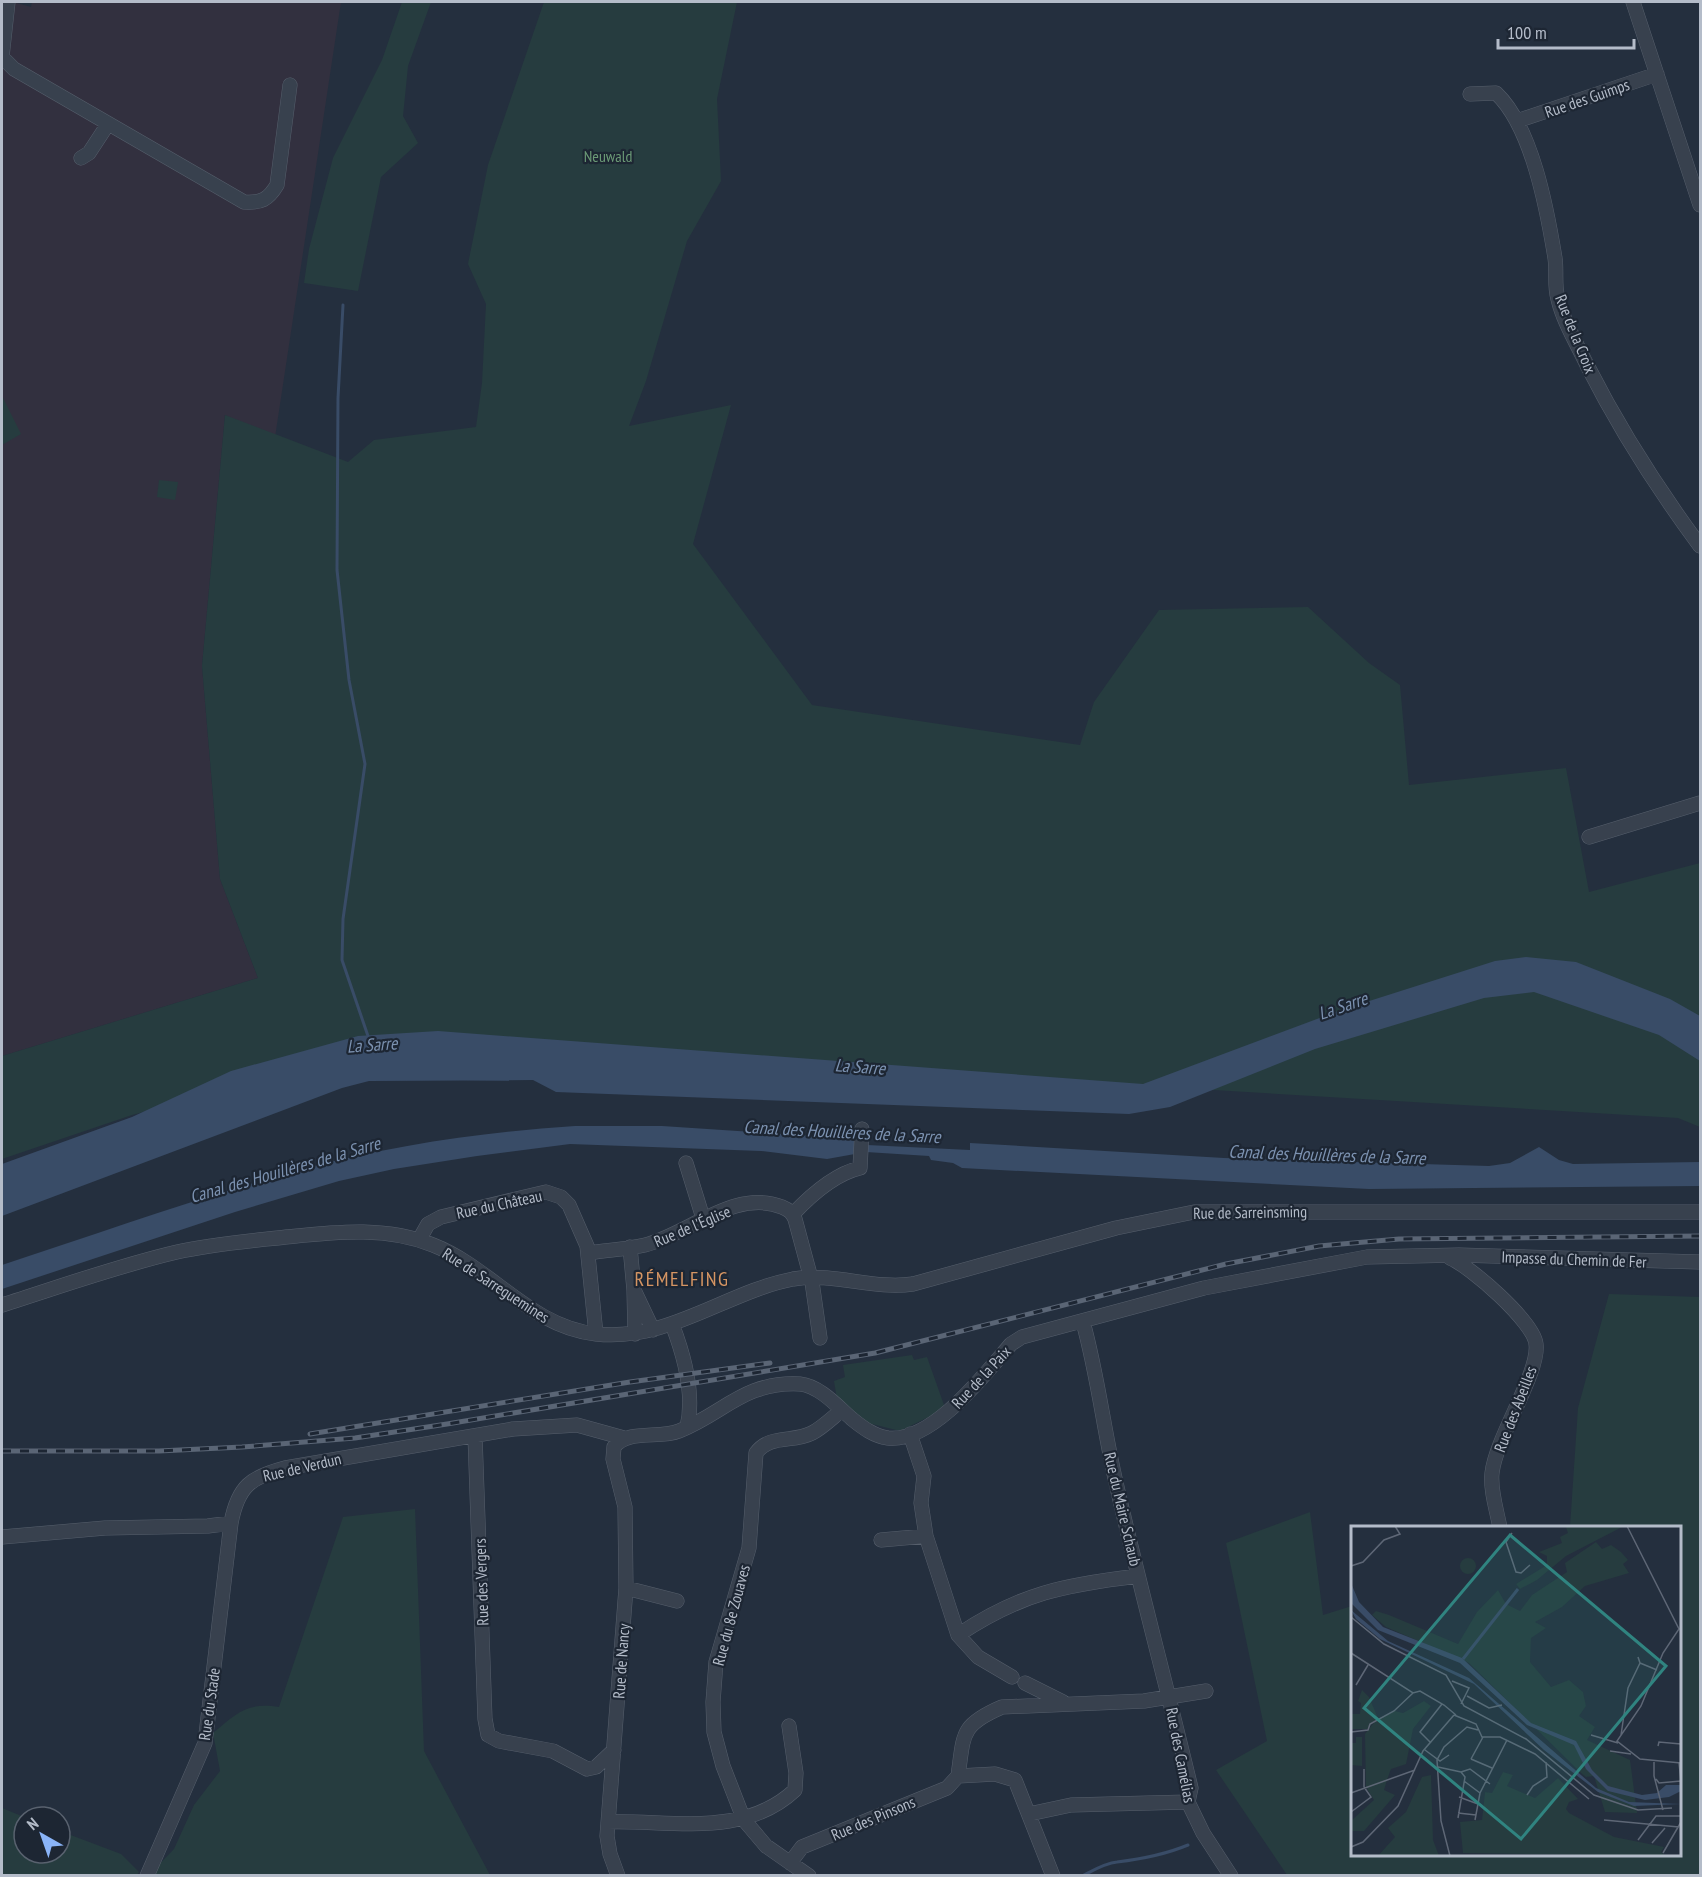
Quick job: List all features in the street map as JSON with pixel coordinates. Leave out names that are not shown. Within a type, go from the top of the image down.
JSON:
[{"type":"street","points":[[8,2],[2,57],[14,69],[244,202],[258,203],[271,196],[277,185],[290,85]]},
{"type":"street","points":[[1633,2],[1701,206]]},
{"type":"street","name":"Rue des Guimps","points":[[1518,121],[1657,74]]},
{"type":"street","name":"Rue de la Croix","points":[[1470,94],[1496,93],[1506,102],[1518,121],[1539,186],[1556,260],[1557,298],[1578,346],[1616,421],[1654,483],[1701,546]]},
{"type":"street","points":[[81,158],[89,153],[108,124]]},
{"type":"street","points":[[1589,837],[1701,802]]},
{"type":"street","points":[[820,1338],[810,1277],[793,1214],[823,1187],[860,1164],[862,1132]]},
{"type":"street","points":[[686,1163],[703,1218]]},
{"type":"street","name":"Rue du Château","points":[[419,1240],[428,1224],[437,1219],[546,1192],[561,1197],[569,1205],[589,1253],[592,1316],[596,1334]]},
{"type":"street","name":"Rue de l'Église","points":[[589,1253],[647,1245],[703,1218],[756,1204],[774,1204],[793,1214]]},
{"type":"street","name":"Rue de Sarreinsming","points":[[810,1277],[893,1285],[913,1284],[1149,1220],[1213,1210],[1346,1213],[1701,1212]]},
{"type":"street","name":"Rue de Sarreguemines","points":[[2,1305],[141,1261],[210,1246],[345,1232],[381,1232],[419,1240],[469,1263],[541,1316],[570,1329],[596,1334],[635,1334],[653,1330],[779,1283],[810,1277]]},
{"type":"street","points":[[630,1247],[635,1334]]},
{"type":"street","name":"Rue de la Paix","points":[[619,1442],[663,1435],[687,1427],[749,1392],[799,1384],[814,1388],[859,1424],[882,1437],[893,1438],[910,1434],[947,1414],[1016,1340],[1204,1288],[1335,1261],[1399,1255],[1448,1257]]},
{"type":"street","name":"Impasse du Chemin de Fer","points":[[1448,1257],[1701,1262]]},
{"type":"street","name":"Rue des Abeilles","points":[[1448,1257],[1468,1268],[1502,1299],[1527,1326],[1536,1344],[1532,1368],[1502,1436],[1492,1474],[1500,1526]]},
{"type":"street","points":[[634,1290],[653,1330]]},
{"type":"street","name":"Rue du Maire Schaub","points":[[1083,1322],[1096,1371],[1110,1457],[1169,1695]]},
{"type":"street","points":[[672,1324],[682,1355],[689,1400],[687,1427]]},
{"type":"street","points":[[689,1400],[702,1418]]},
{"type":"street","name":"Rue du 8e Zouaves","points":[[809,1875],[766,1846],[742,1817],[723,1766],[714,1732],[713,1702],[716,1662],[749,1548],[756,1454],[762,1445],[773,1441],[811,1434],[842,1410]]},
{"type":"street","name":"Rue de Verdun","points":[[231,1522],[242,1490],[264,1474],[506,1430],[566,1426],[594,1429],[619,1442]]},
{"type":"street","points":[[910,1434],[924,1476],[921,1503],[926,1536],[958,1635],[978,1657],[1065,1703]]},
{"type":"street","name":"Rue des Vergers","points":[[475,1436],[488,1735],[495,1740],[547,1749],[587,1769],[596,1767],[614,1750]]},
{"type":"street","name":"Rue de Nancy","points":[[618,1875],[607,1842],[626,1588],[625,1507],[613,1459],[619,1442]]},
{"type":"street","points":[[2,1537],[43,1532],[190,1527],[231,1522]]},
{"type":"street","name":"Rue du Stade","points":[[147,1875],[205,1743],[231,1522]]},
{"type":"street","points":[[881,1540],[926,1536]]},
{"type":"street","points":[[958,1635],[992,1612],[1042,1592],[1080,1583],[1138,1576]]},
{"type":"street","points":[[626,1588],[677,1601]]},
{"type":"street","points":[[1053,1875],[1016,1780],[995,1774],[958,1776],[964,1732],[981,1716],[1002,1707],[1144,1701],[1169,1695],[1206,1691]]},
{"type":"street","name":"Rue des Camélias","points":[[1169,1695],[1191,1788],[1188,1802],[1203,1833],[1231,1875]]},
{"type":"street","points":[[608,1815],[627,1820],[719,1823],[782,1802],[795,1790],[796,1773],[789,1726]]},
{"type":"street","name":"Rue des Pinsons","points":[[790,1863],[802,1847],[947,1788],[958,1776]]},
{"type":"street","points":[[1029,1814],[1071,1805],[1188,1802]]},
{"type":"shaded area","points":[[2,2],[13,2],[31,7],[32,2],[341,2],[274,444],[225,415],[202,666],[220,879],[258,978],[2,1056]]},
{"type":"green space","points":[[402,2],[431,2],[408,66],[403,116],[418,143],[381,177],[358,291],[304,283],[309,249],[333,158],[382,60]]},
{"type":"green space","name":"Neuwald","points":[[544,2],[737,2],[717,99],[721,181],[687,241],[646,381],[629,426],[731,405],[693,544],[812,705],[1080,745],[1094,702],[1159,610],[1308,607],[1369,663],[1400,685],[1409,785],[1566,768],[1589,892],[1700,863],[1700,1127],[1678,1118],[1031,1079],[430,1035],[132,1115],[2,1159],[2,1056],[258,978],[220,879],[202,666],[225,415],[348,462],[374,440],[476,427],[482,383],[486,304],[468,264],[488,165]]},
{"type":"green space","points":[[2,396],[21,434],[2,445]]},
{"type":"green space","points":[[159,480],[178,482],[175,500],[157,497]]},
{"type":"green space","points":[[1609,1294],[1700,1297],[1700,1875],[1287,1875],[1216,1770],[1267,1741],[1226,1543],[1310,1512],[1323,1615],[1351,1606],[1351,1856],[1681,1856],[1681,1526],[1570,1526],[1578,1408]]},
{"type":"green space","points":[[912,1355],[914,1360],[927,1357],[944,1405],[941,1411],[900,1431],[868,1423],[837,1399],[834,1381],[845,1377],[843,1365]]},
{"type":"green space","points":[[415,1509],[424,1751],[490,1875],[148,1876],[174,1849],[194,1805],[220,1771],[213,1733],[229,1720],[250,1708],[279,1707],[343,1517]]},
{"type":"green space","points":[[2,1808],[12,1812],[12,1865],[72,1865],[72,1836],[121,1854],[139,1872],[137,1875],[2,1875]]},
{"type":"water","name":"La Sarre","points":[[1526,957],[1576,962],[1670,999],[1700,1016],[1700,1061],[1659,1035],[1534,992],[1484,998],[1315,1049],[1170,1107],[1129,1114],[556,1092],[533,1080],[369,1081],[342,1088],[2,1216],[2,1164],[132,1117],[231,1071],[358,1036],[438,1031],[1143,1084],[1341,1010],[1495,961]]},
{"type":"water","points":[[575,1126],[662,1126],[844,1138],[867,1145],[970,1150],[970,1143],[1224,1158],[1489,1166],[1510,1163],[1539,1147],[1559,1160],[1573,1164],[1700,1162],[1700,1186],[1369,1189],[962,1168],[953,1163],[931,1160],[929,1156],[866,1152],[827,1159],[761,1151],[570,1144],[394,1169],[339,1181],[235,1212],[2,1289],[2,1265],[267,1179],[339,1160],[406,1146],[473,1136]]},
{"type":"waterway","name":"La Sarre","points":[[343,305],[338,398],[337,570],[349,680],[365,764],[343,919],[342,960],[369,1039]]},
{"type":"waterway","points":[[1082,1876],[1108,1864],[1153,1856],[1188,1845]]},
{"type":"railway","points":[[2,1451],[159,1451],[242,1447],[355,1438],[447,1424],[875,1353],[1226,1264],[1319,1246],[1399,1239],[1700,1236]]},
{"type":"railway","points":[[310,1434],[630,1382],[770,1363]]},
{"type":"district","name":"RÉMELFING","points":[[682,1279]]},
{"type":"water label","name":"Canal des Houillères de la Sarre","points":[[842,1132]]},
{"type":"water label","name":"Canal des Houillères de la Sarre","points":[[1327,1155]]},
{"type":"water label","name":"Canal des Houillères de la Sarre","points":[[285,1170]]}]
